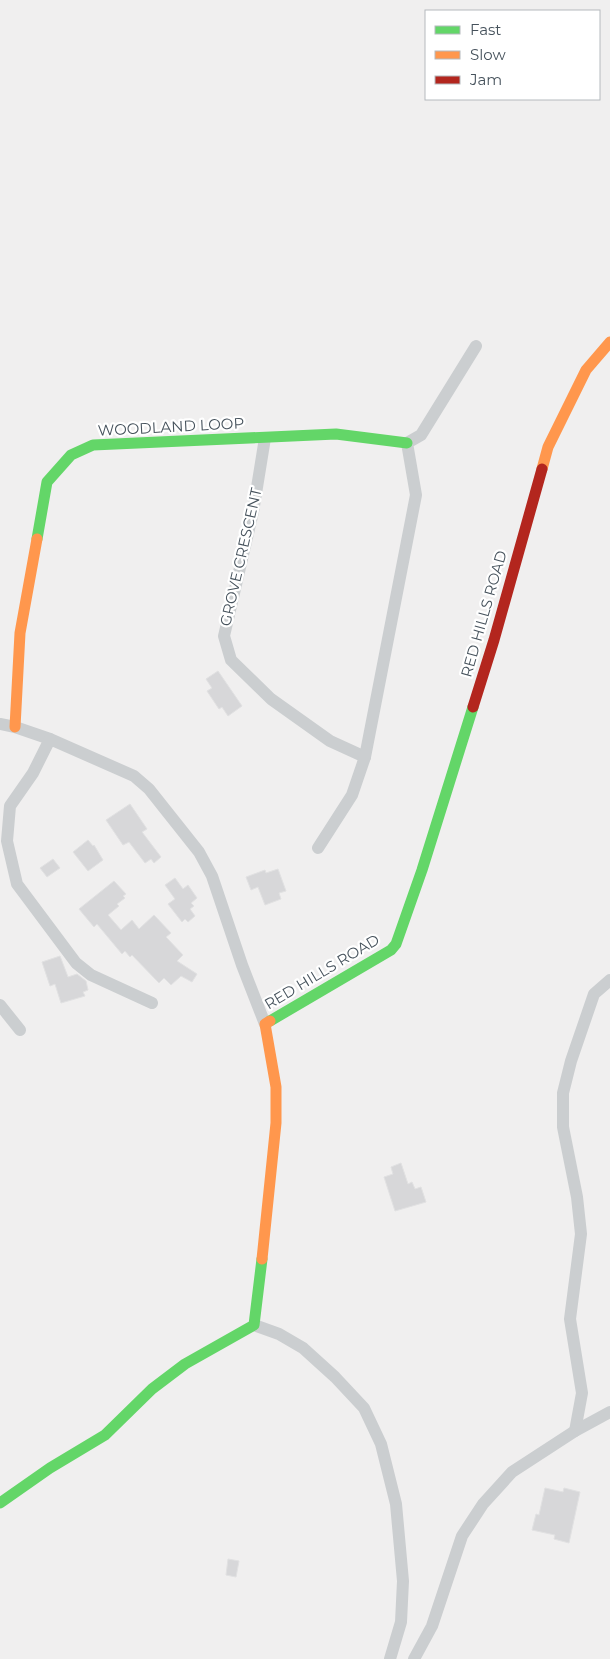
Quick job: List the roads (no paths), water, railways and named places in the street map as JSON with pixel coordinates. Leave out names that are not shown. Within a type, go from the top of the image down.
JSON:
[{"type":"main road","name":"RED HILLS ROAD","points":[[254,1325],[276,1123],[276,1087],[265,1024],[391,950],[396,944],[422,870],[494,640],[548,447],[586,370],[610,342]]},
{"type":"main road","name":"WOODLAND LOOP","points":[[15,727],[20,632],[48,482],[71,455],[92,445],[336,434],[407,444]]},
{"type":"main road","points":[[0,1503],[50,1468],[105,1435],[152,1389],[185,1364],[254,1325]]},
{"type":"street","points":[[318,848],[352,794],[365,757],[416,495],[407,444],[421,435],[476,346]]},
{"type":"street","name":"GROVE CRESCENT","points":[[265,438],[253,512],[224,636],[231,660],[271,699],[330,740],[365,757]]},
{"type":"street","points":[[0,724],[50,739],[134,776],[149,789],[199,852],[212,876],[242,965],[265,1024]]},
{"type":"street","points":[[50,739],[34,773],[10,806],[7,840],[17,884],[76,963],[92,975],[152,1004]]},
{"type":"street","points":[[575,1431],[582,1393],[570,1319],[581,1234],[577,1197],[563,1127],[563,1093],[571,1061],[594,994],[610,980]]},
{"type":"street","points":[[0,1005],[20,1030]]},
{"type":"street","points":[[254,1325],[279,1334],[303,1348],[364,1408],[382,1444],[396,1504],[403,1581],[401,1622],[390,1659]]},
{"type":"street","points":[[414,1659],[432,1626],[462,1536],[483,1504],[512,1472],[575,1431],[610,1412]]}]
